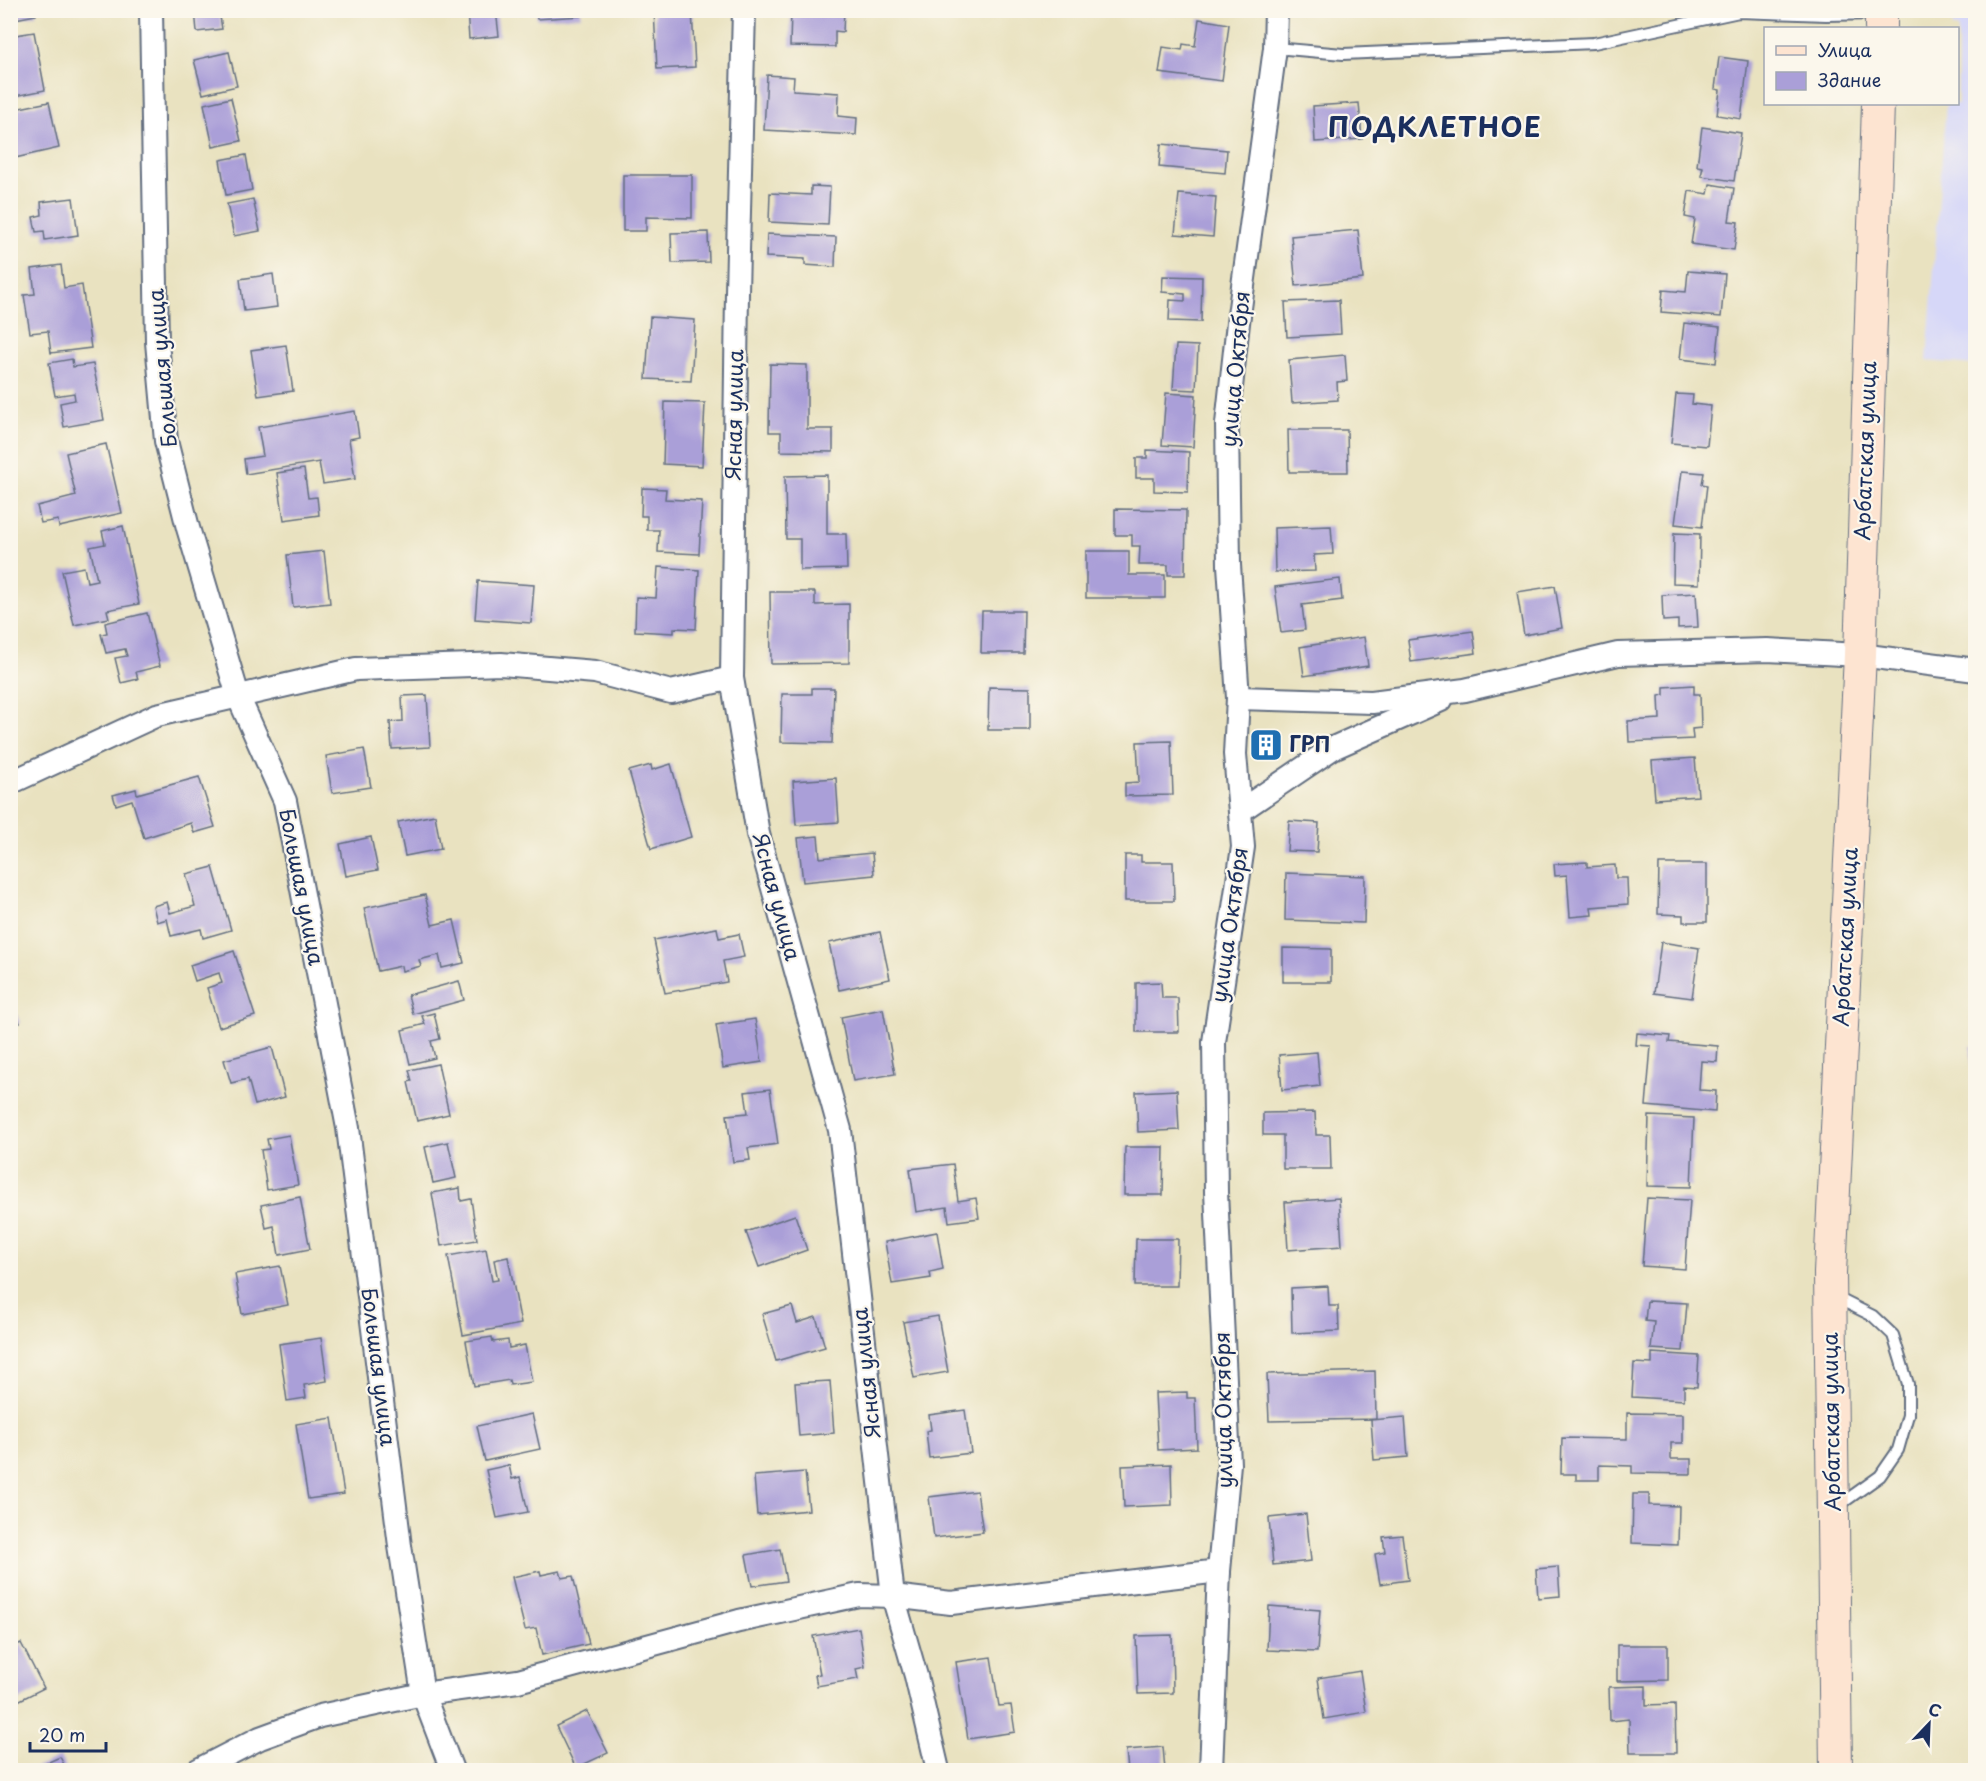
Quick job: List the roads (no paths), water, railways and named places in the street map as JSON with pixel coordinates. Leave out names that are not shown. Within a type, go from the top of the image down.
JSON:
[{"type":"main road","name":"Арбатская улица","points":[[1836,1770],[1830,1294],[1860,655],[1878,105]]},
{"type":"street","name":"Большая улица","points":[[152,10],[157,342],[166,441],[188,528],[238,696],[285,801],[346,1117],[400,1546],[423,1694],[452,1770]]},
{"type":"street","name":"Ясная улица","points":[[744,10],[737,292],[732,678],[758,834],[840,1130],[893,1596],[916,1676],[938,1770]]},
{"type":"street","name":"улица Октября","points":[[1212,1770],[1219,1571],[1228,1464],[1216,1192],[1214,1042],[1243,847],[1235,754],[1238,698],[1229,565],[1227,424],[1238,323],[1275,48],[1276,10]]},
{"type":"street","points":[[1238,698],[1372,702],[1465,690],[1618,654],[1767,650],[1860,655],[1976,670]]},
{"type":"street","points":[[10,783],[157,715],[356,669],[501,664],[595,672],[671,692],[732,678]]},
{"type":"street","points":[[1240,811],[1334,748],[1465,690]]},
{"type":"street","points":[[198,1770],[260,1738],[320,1716],[423,1694],[518,1681],[739,1621],[859,1595],[893,1596],[951,1603],[1219,1571]]},
{"type":"lane","points":[[1275,48],[1343,54],[1594,43],[1739,12],[1881,18]]},
{"type":"lane","points":[[1830,1294],[1873,1316],[1893,1335],[1908,1384],[1908,1415],[1898,1450],[1880,1476],[1833,1510]]},
{"type":"place","name":"ГРП","points":[[1266,745]]},
{"type":"district","name":"ПОДКЛЕТНОЕ","points":[[1435,128]]}]
